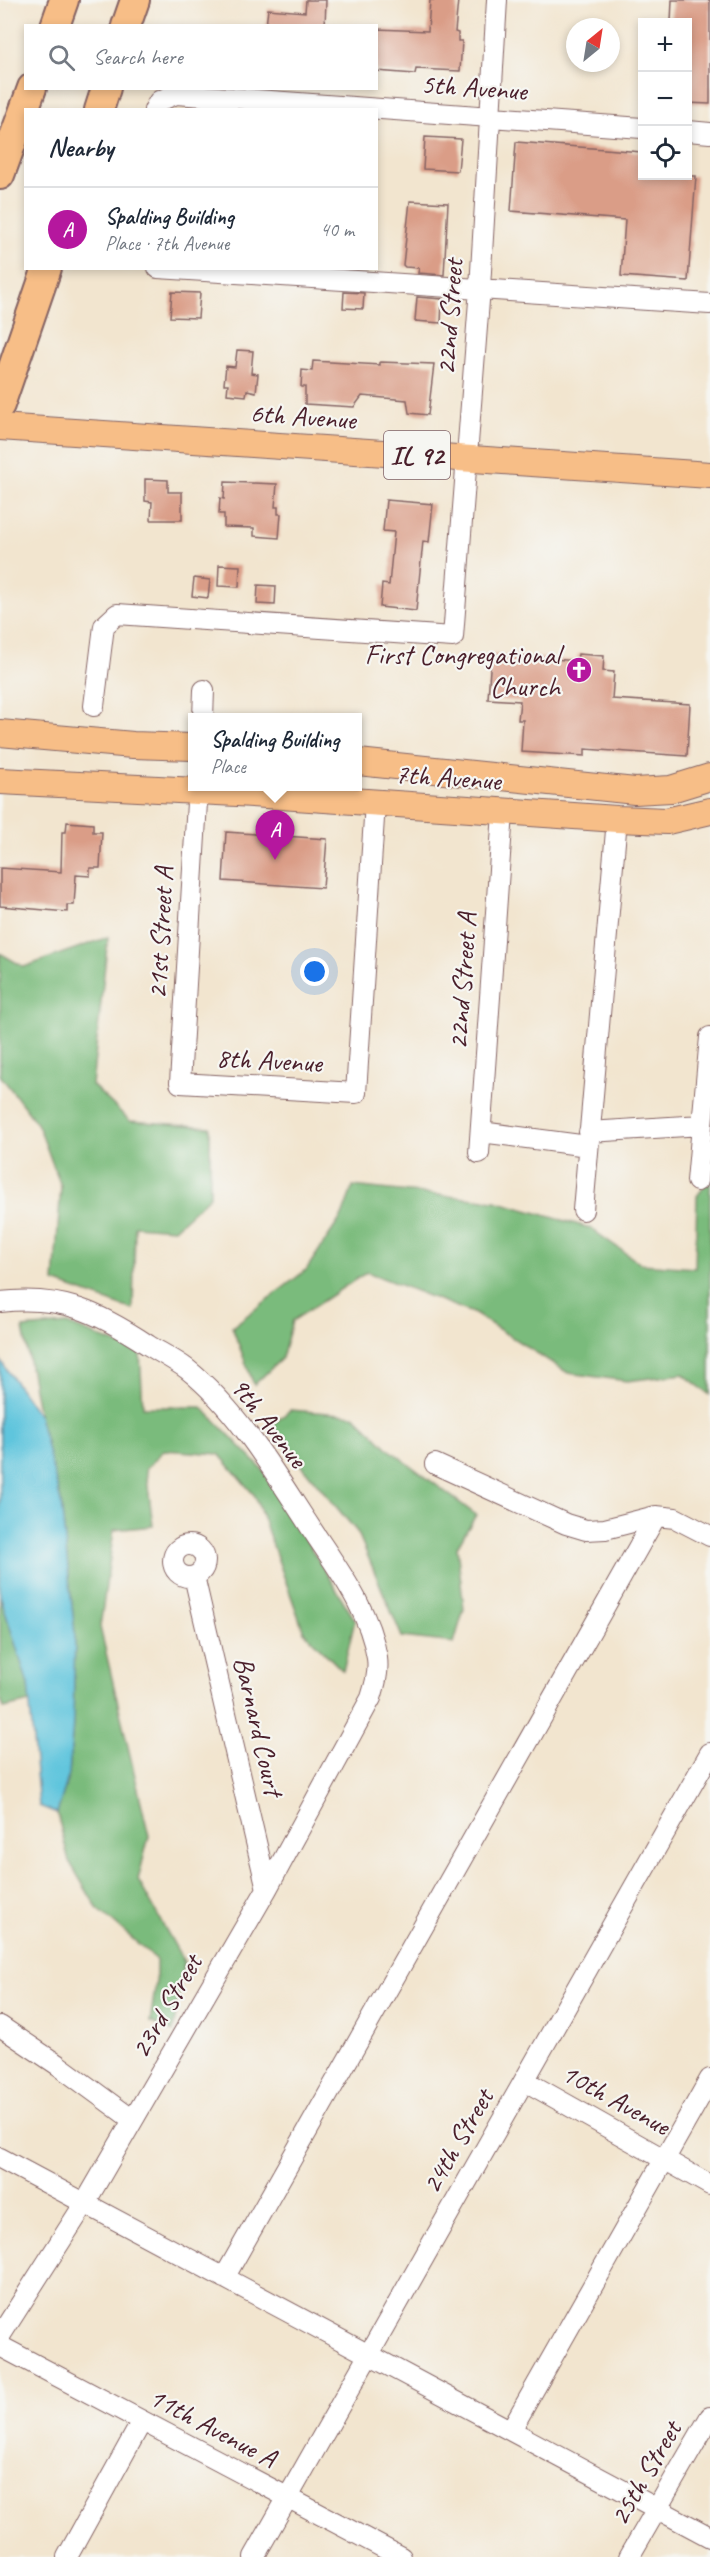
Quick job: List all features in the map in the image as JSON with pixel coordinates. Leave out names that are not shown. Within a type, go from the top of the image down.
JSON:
[{"type":"highway","points":[[56,24],[64,0]]},
{"type":"highway","points":[[127,24],[135,0]]},
{"type":"highway","points":[[25,108],[31,90]]},
{"type":"highway","points":[[100,108],[105,90]]},
{"type":"highway","points":[[0,175],[24,110]]},
{"type":"highway","points":[[0,405],[46,270]]},
{"type":"main road","name":"6th Avenue","points":[[0,427],[710,475]]},
{"type":"main road","points":[[0,733],[133,745],[188,747]]},
{"type":"main road","name":"7th Avenue","points":[[362,763],[634,791],[671,789],[710,777]]},
{"type":"main road","name":"7th Avenue","points":[[0,781],[188,789]]},
{"type":"main road","name":"7th Avenue","points":[[223,791],[503,813],[617,819],[667,821],[710,811]]},
{"type":"street","name":"22nd Street","points":[[94,706],[104,626],[117,614],[453,637],[480,288],[497,0]]},
{"type":"street","name":"5th Avenue","points":[[157,105],[176,94],[367,108]]},
{"type":"street","name":"5th Avenue","points":[[378,109],[638,128]]},
{"type":"street","points":[[692,131],[710,133]]},
{"type":"street","points":[[190,270],[710,304]]},
{"type":"street","points":[[203,713],[204,690]]},
{"type":"street","name":"21st Street A","points":[[180,1083],[198,791]]},
{"type":"street","name":"8th Avenue","points":[[180,1083],[356,1093],[375,803]]},
{"type":"street","name":"22nd Street A","points":[[479,1153],[503,813]]},
{"type":"street","points":[[582,1210],[617,819]]},
{"type":"street","points":[[697,1181],[710,1037]]},
{"type":"street","points":[[481,1132],[589,1139],[702,1125]]},
{"type":"street","name":"9th Avenue","points":[[0,1302],[28,1299],[47,1302],[79,1308],[110,1320],[187,1369],[216,1398],[275,1473],[354,1593],[369,1630],[377,1659],[377,1678],[371,1698]]},
{"type":"street","points":[[435,1464],[566,1524],[586,1530],[619,1527],[656,1516],[675,1518],[710,1536]]},
{"type":"street","points":[[224,2278],[656,1516]]},
{"type":"street","name":"Barnard Court","points":[[194,1576],[267,1889]]},
{"type":"street","name":"23rd Street","points":[[0,2336],[85,2203],[267,1889],[371,1698]]},
{"type":"street","name":"24th Street","points":[[254,2557],[710,1753]]},
{"type":"street","points":[[0,2026],[133,2120]]},
{"type":"street","points":[[511,2430],[710,2079]]},
{"type":"street","name":"10th Avenue","points":[[525,2081],[710,2185]]},
{"type":"street","points":[[0,2158],[710,2537]]},
{"type":"street","name":"11th Avenue A","points":[[0,2346],[401,2557]]},
{"type":"street","name":"25th Street","points":[[629,2557],[710,2417]]},
{"type":"street","points":[[67,2557],[142,2421]]},
{"type":"green space","points":[[108,937],[92,1085],[130,1121],[210,1127],[210,1196],[174,1229],[135,1226],[133,1310],[54,1282],[61,1186],[38,1125],[0,1075],[0,953],[24,967]]},
{"type":"green space","points":[[710,1179],[710,1395],[683,1374],[627,1381],[568,1373],[475,1314],[367,1272],[292,1321],[282,1358],[254,1385],[232,1327],[306,1270],[342,1216],[353,1186],[495,1201],[590,1228],[641,1264],[695,1268],[697,1196]]},
{"type":"green space","points":[[67,1324],[140,1353],[143,1407],[202,1407],[263,1470],[355,1620],[343,1671],[304,1632],[255,1496],[219,1454],[164,1450],[146,1469],[153,1526],[114,1530],[100,1627],[149,1836],[138,1880],[184,1962],[173,2032],[150,2022],[156,1982],[156,1959],[97,1908],[69,1861],[57,1813],[69,1774],[75,1634],[61,1502],[39,1416],[23,1328]]},
{"type":"green space","points":[[290,1410],[354,1415],[390,1450],[476,1515],[457,1547],[464,1609],[454,1643],[402,1637],[358,1533],[270,1427]]},
{"type":"green space","points":[[0,1595],[28,1684],[30,1702],[4,1708],[0,1697]]},
{"type":"water","points":[[0,1360],[39,1416],[61,1502],[75,1634],[69,1774],[57,1813],[39,1806],[28,1684],[0,1595]]},
{"type":"building","points":[[306,0],[326,0],[325,24],[266,24],[268,9],[305,12]]},
{"type":"building","points":[[430,0],[458,0],[455,32],[458,33],[458,41],[462,41],[460,71],[416,69],[415,74],[378,71],[378,29],[428,31]]},
{"type":"building","points":[[672,0],[710,0],[710,104],[692,103],[692,18],[671,18]]},
{"type":"building","points":[[425,137],[461,139],[458,171],[423,169]]},
{"type":"building","points":[[516,142],[638,152],[638,180],[692,180],[692,176],[696,176],[688,281],[621,276],[625,220],[511,211]]},
{"type":"building","points":[[410,201],[448,203],[444,275],[418,273],[419,268],[403,265]]},
{"type":"building","points":[[172,292],[200,293],[198,318],[170,317]]},
{"type":"building","points":[[344,292],[364,293],[363,309],[343,308]]},
{"type":"building","points":[[417,297],[442,299],[441,323],[415,321]]},
{"type":"building","points":[[237,350],[253,351],[251,373],[258,374],[256,392],[247,390],[246,396],[227,394],[228,384],[224,384],[226,366],[235,367]]},
{"type":"building","points":[[313,361],[380,365],[380,362],[434,364],[428,415],[409,413],[407,400],[362,396],[354,407],[305,404],[305,387],[301,387],[302,370],[312,371]]},
{"type":"building","points":[[145,479],[168,480],[168,492],[182,492],[182,520],[151,520],[152,502],[145,501]]},
{"type":"building","points":[[225,482],[277,484],[275,507],[278,507],[278,514],[281,514],[279,538],[254,536],[254,528],[224,527],[224,514],[219,514],[220,498],[224,499]]},
{"type":"building","points":[[386,500],[433,504],[429,542],[423,541],[416,611],[380,607],[382,584],[389,585],[394,532],[383,531]]},
{"type":"building","points":[[219,565],[240,566],[239,587],[218,586]]},
{"type":"building","points":[[194,578],[210,580],[208,598],[192,596]]},
{"type":"building","points":[[258,585],[276,586],[275,605],[257,604]]},
{"type":"building","points":[[491,654],[577,661],[578,654],[604,656],[603,671],[614,672],[612,699],[690,704],[687,756],[585,749],[585,756],[521,752],[523,720],[518,720],[520,701],[488,699]]},
{"type":"building","points":[[67,822],[93,824],[93,832],[102,832],[100,868],[90,868],[90,876],[76,875],[74,905],[67,905],[67,912],[0,906],[0,868],[61,872],[62,832],[66,832]]},
{"type":"building","points":[[226,832],[327,839],[323,888],[223,881]]},
{"type":"place","name":"First Congregational Church","points":[[579,670]]},
{"type":"place","name":"Spalding Building","points":[[275,860]]}]
